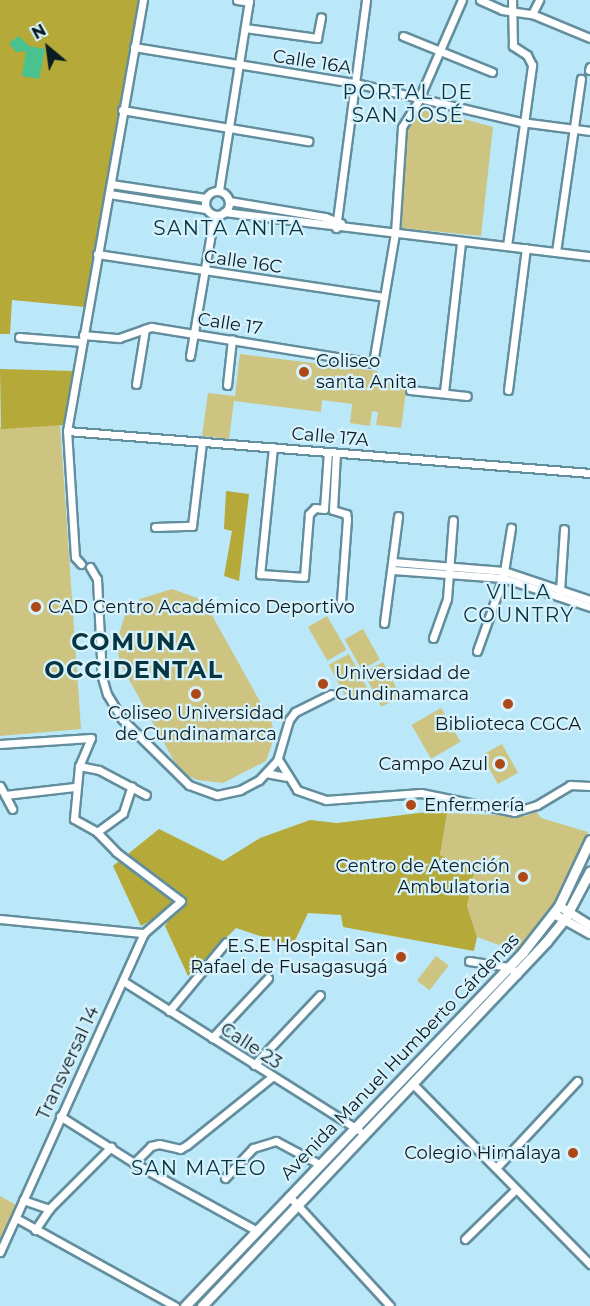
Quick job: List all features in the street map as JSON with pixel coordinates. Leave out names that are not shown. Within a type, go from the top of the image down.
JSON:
[{"type":"main road","name":"Avenida Manuel Humberto Cárdenas","points":[[185,1306],[509,967],[556,910],[590,840]]},
{"type":"main road","name":"Avenida Manuel Humberto Cárdenas","points":[[202,1306],[518,974],[566,916],[590,871]]},
{"type":"street","points":[[81,564],[75,557],[67,431],[143,0]]},
{"type":"street","points":[[219,190],[249,1],[237,0]]},
{"type":"street","points":[[337,225],[366,0]]},
{"type":"street","points":[[384,297],[395,233],[402,127],[418,101],[462,0]]},
{"type":"street","points":[[480,0],[502,10],[532,14],[590,38]]},
{"type":"street","points":[[507,246],[522,122],[532,65],[527,55],[513,46],[512,0]]},
{"type":"street","points":[[532,14],[539,0]]},
{"type":"street","points":[[245,28],[317,38],[321,17]]},
{"type":"street","points":[[403,36],[492,72]]},
{"type":"street","name":"Calle 16A","points":[[134,47],[354,83],[418,101],[522,122],[590,131]]},
{"type":"street","points":[[556,252],[581,79]]},
{"type":"street","points":[[122,111],[308,141]]},
{"type":"street","points":[[111,184],[205,198],[219,190]]},
{"type":"street","points":[[219,190],[229,201],[347,228],[590,256]]},
{"type":"street","points":[[109,194],[206,209],[214,215]]},
{"type":"street","points":[[205,198],[206,209]]},
{"type":"street","points":[[224,212],[229,201]]},
{"type":"street","points":[[214,215],[224,212],[337,225]]},
{"type":"street","points":[[190,356],[214,215]]},
{"type":"street","points":[[444,392],[461,242]]},
{"type":"street","points":[[508,390],[526,248]]},
{"type":"street","name":"Calle 16C","points":[[97,254],[204,272],[384,297]]},
{"type":"street","name":"Calle 17","points":[[19,337],[118,338],[145,329],[195,333],[373,363],[384,297]]},
{"type":"street","points":[[136,384],[145,329]]},
{"type":"street","points":[[227,385],[232,339]]},
{"type":"street","points":[[410,390],[467,396]]},
{"type":"street","name":"Calle 17A","points":[[67,431],[590,473]]},
{"type":"street","points":[[155,527],[192,526],[202,441]]},
{"type":"street","points":[[273,447],[260,574],[304,577],[309,514],[315,508],[324,509],[332,453]]},
{"type":"street","points":[[332,453],[333,510],[346,514],[347,519],[341,601]]},
{"type":"street","points":[[384,623],[393,570],[398,516]]},
{"type":"street","points":[[433,638],[447,599],[453,520]]},
{"type":"street","points":[[477,651],[504,574],[511,528]]},
{"type":"street","points":[[560,592],[564,529]]},
{"type":"street","points":[[393,562],[450,570],[504,574],[590,600]]},
{"type":"street","points":[[90,567],[97,579],[102,677],[122,719],[174,775],[205,793],[217,795],[240,790],[266,773],[278,759],[289,720],[295,712],[331,694]]},
{"type":"street","points":[[393,570],[450,570]]},
{"type":"street","points":[[560,592],[590,607]]},
{"type":"street","points":[[0,744],[91,738],[79,766],[75,787],[74,819],[97,832],[123,813],[132,786]]},
{"type":"street","points":[[278,759],[286,777],[304,794],[326,800],[421,794],[514,812],[537,805],[570,785],[590,786]]},
{"type":"street","points":[[79,766],[132,786],[146,795]]},
{"type":"street","points":[[266,773],[286,777]]},
{"type":"street","points":[[0,786],[12,809]]},
{"type":"street","points":[[5,795],[75,787]]},
{"type":"street","name":"Transversal 14","points":[[0,1252],[144,933],[181,901],[116,852],[97,832]]},
{"type":"street","points":[[556,910],[590,934]]},
{"type":"street","points":[[566,916],[590,925]]},
{"type":"street","points":[[0,919],[144,933]]},
{"type":"street","points":[[169,1011],[226,942]]},
{"type":"street","points":[[469,961],[509,967],[518,974]]},
{"type":"street","points":[[212,1038],[268,978]]},
{"type":"street","name":"Calle 23","points":[[123,981],[364,1134]]},
{"type":"street","points":[[254,1065],[320,995]]},
{"type":"street","points":[[134,1163],[152,1146],[180,1149],[187,1145],[272,1077]]},
{"type":"street","points":[[496,1168],[577,1081]]},
{"type":"street","points":[[412,1083],[590,1264]]},
{"type":"street","points":[[60,1116],[134,1163],[257,1231]]},
{"type":"street","points":[[225,1178],[253,1148],[276,1141],[319,1164]]},
{"type":"street","points":[[35,1230],[49,1209],[111,1147]]},
{"type":"street","points":[[465,1239],[516,1189]]},
{"type":"street","points":[[289,1196],[390,1306]]},
{"type":"street","points":[[23,1200],[49,1209]]},
{"type":"street","points":[[16,1218],[176,1306]]},
{"type":"shaded area","points":[[0,0],[140,0],[85,307],[12,300],[10,334],[0,334]]},
{"type":"shaded area","points":[[19,36],[29,46],[45,49],[39,79],[22,76],[26,51],[16,52],[9,43]]},
{"type":"shaded area","points":[[421,107],[493,127],[481,236],[401,228],[407,129]]},
{"type":"shaded area","points":[[240,354],[377,371],[383,382],[407,385],[401,428],[376,425],[378,412],[372,411],[370,426],[350,423],[352,404],[322,400],[321,412],[234,401],[229,439],[202,436],[208,393],[235,396]]},
{"type":"shaded area","points":[[0,369],[74,371],[64,425],[1,429]]},
{"type":"shaded area","name":"CAD Centro Académico Deportivo","points":[[60,424],[81,729],[0,736],[0,427]]},
{"type":"shaded area","points":[[226,491],[249,494],[239,581],[224,576],[232,531],[224,529]]},
{"type":"shaded area","name":"Coliseo Universidad de Cundinamarca","points":[[172,589],[197,598],[209,610],[272,723],[274,738],[266,761],[223,783],[197,780],[180,772],[121,665],[116,644],[125,615],[140,599]]},
{"type":"shaded area","points":[[327,616],[346,650],[327,661],[308,627]]},
{"type":"shaded area","points":[[363,629],[380,660],[362,670],[345,639]]},
{"type":"shaded area","points":[[349,654],[368,690],[348,701],[329,665]]},
{"type":"shaded area","points":[[383,662],[401,697],[381,707],[363,672]]},
{"type":"shaded area","points":[[441,708],[461,742],[431,759],[412,725]]},
{"type":"shaded area","name":"Campo Azul","points":[[502,744],[518,773],[498,784],[482,755]]},
{"type":"shaded area","name":"Centro de Atención Ambulatoria","points":[[536,811],[541,818],[588,832],[556,904],[518,952],[477,937],[467,906],[474,874],[440,856],[447,813],[526,816]]},
{"type":"shaded area","points":[[427,812],[447,813],[440,855],[474,873],[467,906],[477,937],[474,951],[343,927],[341,915],[308,913],[292,947],[236,928],[188,976],[165,926],[178,905],[141,926],[113,866],[159,829],[223,861],[260,838],[310,820],[337,823]]},
{"type":"shaded area","points":[[436,956],[449,966],[430,990],[417,980]]},
{"type":"shaded area","points":[[0,1196],[18,1206],[0,1244]]},
{"type":"place","name":"Coliseo santa Anita","points":[[304,372]]},
{"type":"place","name":"CAD Centro Académico Deportivo","points":[[36,607]]},
{"type":"place","name":"Universidad de Cundinamarca","points":[[323,684]]},
{"type":"place","name":"Coliseo Universidad de Cundinamarca","points":[[196,694]]},
{"type":"place","name":"Biblioteca CGCA","points":[[508,704]]},
{"type":"place","name":"Campo Azul","points":[[500,764]]},
{"type":"place","name":"Enfermería","points":[[411,805]]},
{"type":"place","name":"Centro de Atención Ambulatoria","points":[[523,877]]},
{"type":"place","name":"E.S.E Hospital San Rafael de Fusagasugá","points":[[401,957]]},
{"type":"place","name":"Colegio Himalaya","points":[[573,1153]]},
{"type":"district","name":"PORTAL DE SAN JOSÉ","points":[[408,104]]},
{"type":"district","name":"SANTA ANITA","points":[[229,228]]},
{"type":"district","name":"VILLA COUNTRY","points":[[519,604]]},
{"type":"district","name":"COMUNA OCCIDENTAL","points":[[134,656]]},
{"type":"district","name":"SAN MATEO","points":[[199,1168]]}]
